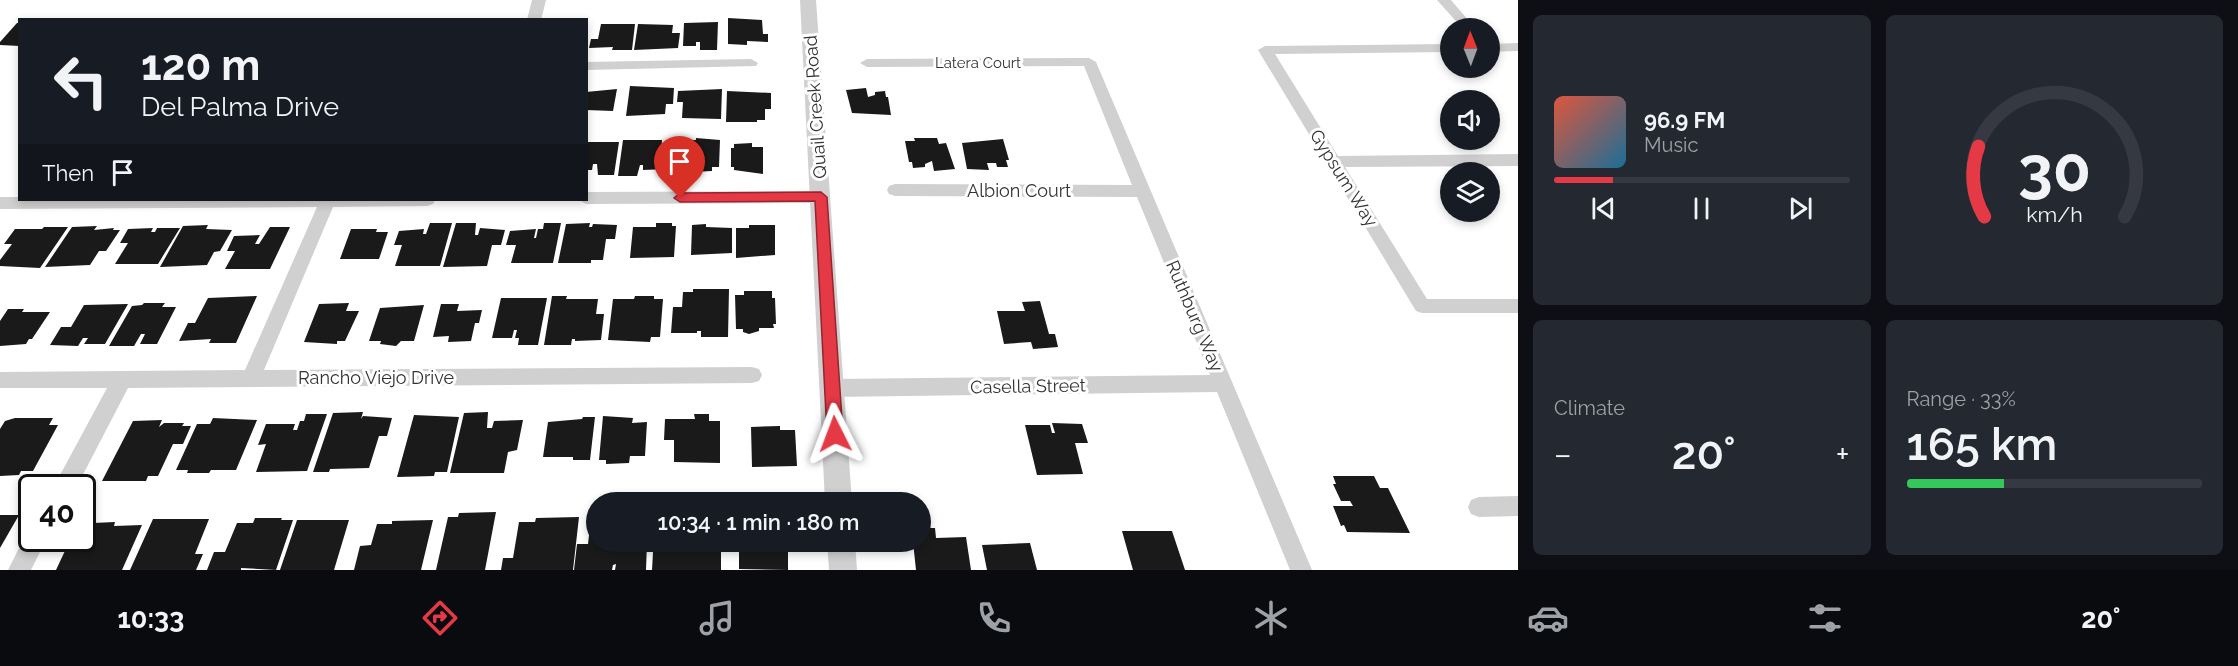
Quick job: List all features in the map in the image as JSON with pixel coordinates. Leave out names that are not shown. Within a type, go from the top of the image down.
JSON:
[{"type":"street","points":[[534,18],[539,0]]},
{"type":"street","name":"Quail Creek Road","points":[[808,0],[838,492]]},
{"type":"street","points":[[1443,0],[1460,18]]},
{"type":"street","points":[[1500,48],[1518,47]]},
{"type":"street","name":"Gypsum Way","points":[[1440,48],[1265,50],[1422,306],[1518,306]]},
{"type":"street","name":"Latera Court","points":[[867,63],[1089,62]]},
{"type":"street","name":"Ruthburg Way","points":[[1089,62],[1301,570]]},
{"type":"street","points":[[588,66],[751,63]]},
{"type":"street","points":[[1333,162],[1518,160]]},
{"type":"street","name":"Albion Court","points":[[895,190],[1143,191]]},
{"type":"street","points":[[588,198],[821,197]]},
{"type":"street","points":[[0,203],[219,201]]},
{"type":"street","points":[[251,378],[328,201]]},
{"type":"street","name":"Rancho Viejo Drive","points":[[0,380],[752,375]]},
{"type":"street","points":[[71,474],[122,379]]},
{"type":"street","name":"Casella Street","points":[[832,388],[1223,383]]},
{"type":"street","points":[[1479,507],[1518,506]]},
{"type":"street","points":[[19,570],[29,552]]},
{"type":"street","points":[[842,552],[843,570]]},
{"type":"building","points":[[728,18],[762,20],[763,34],[768,34],[768,42],[747,41],[747,45],[728,44]]},
{"type":"building","points":[[718,22],[717,50],[700,50],[700,42],[696,42],[696,46],[683,46],[684,23]]},
{"type":"building","points":[[18,23],[18,46],[0,45],[0,42]]},
{"type":"building","points":[[601,24],[635,24],[632,50],[612,50],[613,47],[589,48],[591,39],[598,39]]},
{"type":"building","points":[[638,24],[673,25],[672,33],[680,33],[678,48],[634,50]]},
{"type":"building","points":[[630,86],[674,88],[673,104],[666,104],[665,114],[626,116]]},
{"type":"building","points":[[866,88],[868,97],[875,95],[875,92],[885,91],[891,115],[852,113],[846,90]]},
{"type":"building","points":[[617,89],[613,111],[588,110],[588,92]]},
{"type":"building","points":[[722,89],[721,119],[682,118],[683,102],[677,102],[678,91]]},
{"type":"building","points":[[727,91],[771,93],[771,109],[765,109],[765,120],[726,122]]},
{"type":"building","points":[[696,138],[720,140],[719,167],[712,167],[712,171],[674,173],[677,140],[696,140]]},
{"type":"building","points":[[914,138],[937,138],[939,144],[946,143],[955,169],[934,171],[932,161],[925,164],[925,167],[913,168],[912,162],[909,162],[905,141],[915,141]]},
{"type":"building","points":[[1003,139],[1009,160],[1006,160],[1008,167],[997,167],[996,163],[987,163],[989,170],[967,169],[962,143]]},
{"type":"building","points":[[623,140],[662,140],[661,157],[668,156],[667,169],[643,170],[643,165],[640,165],[637,176],[618,176]]},
{"type":"building","points":[[588,142],[619,142],[614,175],[598,175],[597,164],[593,164],[592,170],[588,170]]},
{"type":"building","points":[[752,143],[752,147],[763,147],[763,174],[734,170],[734,167],[731,167],[731,148],[734,148],[734,144]]},
{"type":"building","points":[[430,223],[452,223],[440,266],[395,266],[402,245],[394,245],[399,231],[424,229],[423,234],[426,234]]},
{"type":"building","points":[[456,223],[476,223],[475,235],[478,235],[480,228],[505,230],[501,245],[492,245],[487,266],[443,267]]},
{"type":"building","points":[[544,223],[561,223],[553,263],[511,263],[516,245],[506,245],[510,231],[536,229],[534,238],[536,238],[538,229],[543,229]]},
{"type":"building","points":[[590,223],[589,227],[593,224],[617,225],[615,239],[606,239],[603,260],[591,260],[591,263],[558,263],[566,224]]},
{"type":"building","points":[[656,223],[672,223],[672,226],[676,226],[674,257],[630,258],[633,227],[656,227]]},
{"type":"building","points":[[706,224],[706,227],[732,228],[732,253],[691,255],[692,225]]},
{"type":"building","points":[[208,225],[206,229],[232,230],[220,251],[214,252],[207,265],[160,267],[183,226]]},
{"type":"building","points":[[749,225],[775,225],[775,255],[736,258],[736,228],[749,228]]},
{"type":"building","points":[[97,226],[94,230],[114,228],[113,230],[120,230],[106,251],[99,251],[90,265],[45,267],[72,227]]},
{"type":"building","points":[[44,227],[68,227],[40,268],[0,266],[0,260],[12,244],[4,244],[15,229],[42,229]]},
{"type":"building","points":[[270,227],[290,227],[270,269],[225,269],[235,251],[227,251],[234,236],[260,235],[255,244],[259,244]]},
{"type":"building","points":[[153,228],[151,232],[155,232],[157,228],[180,228],[158,264],[115,264],[128,243],[120,243],[128,229]]},
{"type":"building","points":[[351,229],[377,229],[376,232],[388,232],[379,259],[340,259]]},
{"type":"building","points":[[693,289],[729,289],[728,337],[701,337],[701,331],[671,333],[673,307],[682,307],[683,292],[693,292]]},
{"type":"building","points":[[744,291],[772,291],[772,298],[775,298],[776,324],[773,324],[774,328],[759,328],[759,331],[749,334],[743,332],[743,329],[736,329],[735,295],[744,295]]},
{"type":"building","points":[[257,296],[236,343],[209,343],[211,339],[179,341],[188,323],[195,323],[208,298]]},
{"type":"building","points":[[552,296],[567,296],[566,299],[598,299],[596,314],[604,314],[601,340],[575,341],[572,339],[571,345],[544,345]]},
{"type":"building","points":[[635,296],[654,296],[654,299],[663,299],[660,337],[651,337],[650,342],[608,340],[613,299],[634,299]]},
{"type":"building","points":[[501,298],[547,298],[538,345],[518,345],[519,338],[515,338],[517,330],[514,330],[512,338],[492,338]]},
{"type":"building","points":[[1040,301],[1049,334],[1055,334],[1058,347],[1033,349],[1031,342],[1004,344],[997,311],[1025,311],[1022,302]]},
{"type":"building","points":[[144,303],[165,303],[162,307],[176,307],[157,344],[140,344],[145,334],[141,334],[134,346],[109,346],[132,306]]},
{"type":"building","points":[[349,303],[346,311],[359,311],[345,341],[337,341],[337,344],[304,342],[319,304]]},
{"type":"building","points":[[128,304],[105,344],[84,344],[88,338],[83,338],[78,346],[50,345],[61,327],[71,327],[84,305]]},
{"type":"building","points":[[441,304],[459,304],[457,311],[482,310],[479,323],[475,323],[471,341],[448,342],[449,336],[433,337]]},
{"type":"building","points":[[424,305],[414,341],[401,341],[396,346],[380,344],[381,341],[369,341],[380,308]]},
{"type":"building","points":[[8,309],[24,309],[22,312],[50,312],[26,344],[0,346],[0,321]]},
{"type":"building","points":[[363,412],[361,419],[363,416],[392,418],[387,436],[379,436],[369,468],[313,472],[333,413]]},
{"type":"building","points":[[488,412],[487,428],[492,428],[494,421],[523,420],[517,450],[508,452],[504,473],[450,473],[464,413]]},
{"type":"building","points":[[306,414],[327,414],[307,471],[256,472],[266,444],[258,445],[266,424],[295,424],[293,430],[297,430]]},
{"type":"building","points":[[694,414],[709,414],[709,421],[720,421],[720,463],[674,462],[674,440],[664,440],[665,419],[695,419]]},
{"type":"building","points":[[414,415],[459,417],[447,472],[435,472],[434,476],[397,477]]},
{"type":"building","points":[[603,416],[633,418],[632,423],[647,422],[645,456],[630,456],[629,463],[606,464],[606,460],[599,460]]},
{"type":"building","points":[[583,417],[595,417],[590,460],[573,460],[573,457],[543,457],[548,422],[582,419]]},
{"type":"building","points":[[15,418],[53,418],[49,425],[58,425],[33,471],[0,476],[0,429],[5,421]]},
{"type":"building","points":[[213,418],[257,420],[236,470],[187,473],[188,470],[176,470],[197,424],[210,424]]},
{"type":"building","points":[[162,420],[159,427],[164,423],[184,423],[182,426],[191,426],[183,444],[173,444],[158,476],[148,476],[146,481],[102,481],[133,421]]},
{"type":"building","points":[[1052,423],[1082,424],[1088,443],[1075,443],[1083,474],[1037,475],[1025,425],[1050,425],[1052,433],[1055,433]]},
{"type":"building","points":[[780,426],[780,430],[795,430],[797,466],[752,467],[751,427]]},
{"type":"building","points":[[1333,476],[1374,476],[1380,488],[1388,488],[1410,533],[1347,532],[1344,525],[1341,526],[1333,506],[1353,506],[1350,501],[1341,501],[1333,484],[1336,484]]},
{"type":"building","points":[[496,512],[485,570],[436,570],[448,517],[458,517],[459,513]]},
{"type":"building","points":[[0,515],[18,515],[18,517],[0,548]]},
{"type":"building","points":[[579,517],[573,570],[501,570],[503,558],[513,558],[519,522],[535,522],[536,518]]},
{"type":"building","points":[[255,518],[293,520],[276,570],[241,568],[241,570],[207,570],[214,552],[225,552],[237,523],[253,523]]},
{"type":"building","points":[[153,519],[209,519],[195,554],[203,554],[196,570],[130,570]]},
{"type":"building","points":[[297,520],[349,520],[334,570],[280,570]]},
{"type":"building","points":[[433,520],[421,570],[354,570],[360,546],[371,545],[377,524],[392,524],[392,521]]},
{"type":"building","points":[[115,522],[114,526],[142,525],[122,570],[56,570],[64,552],[96,552],[96,523]]},
{"type":"building","points":[[931,528],[935,528],[936,538],[966,537],[971,570],[916,570],[914,552],[931,552]]},
{"type":"building","points":[[1122,531],[1172,531],[1185,570],[1133,570]]},
{"type":"building","points":[[1030,543],[1037,570],[987,570],[982,545]]},
{"type":"building","points":[[577,544],[586,544],[586,552],[647,552],[646,570],[615,570],[616,564],[613,565],[612,570],[574,570]]},
{"type":"building","points":[[653,552],[721,552],[721,570],[652,570]]},
{"type":"building","points":[[739,552],[788,552],[788,570],[739,569]]},
{"type":"route","points":[[680,198],[821,197],[835,434]]}]
